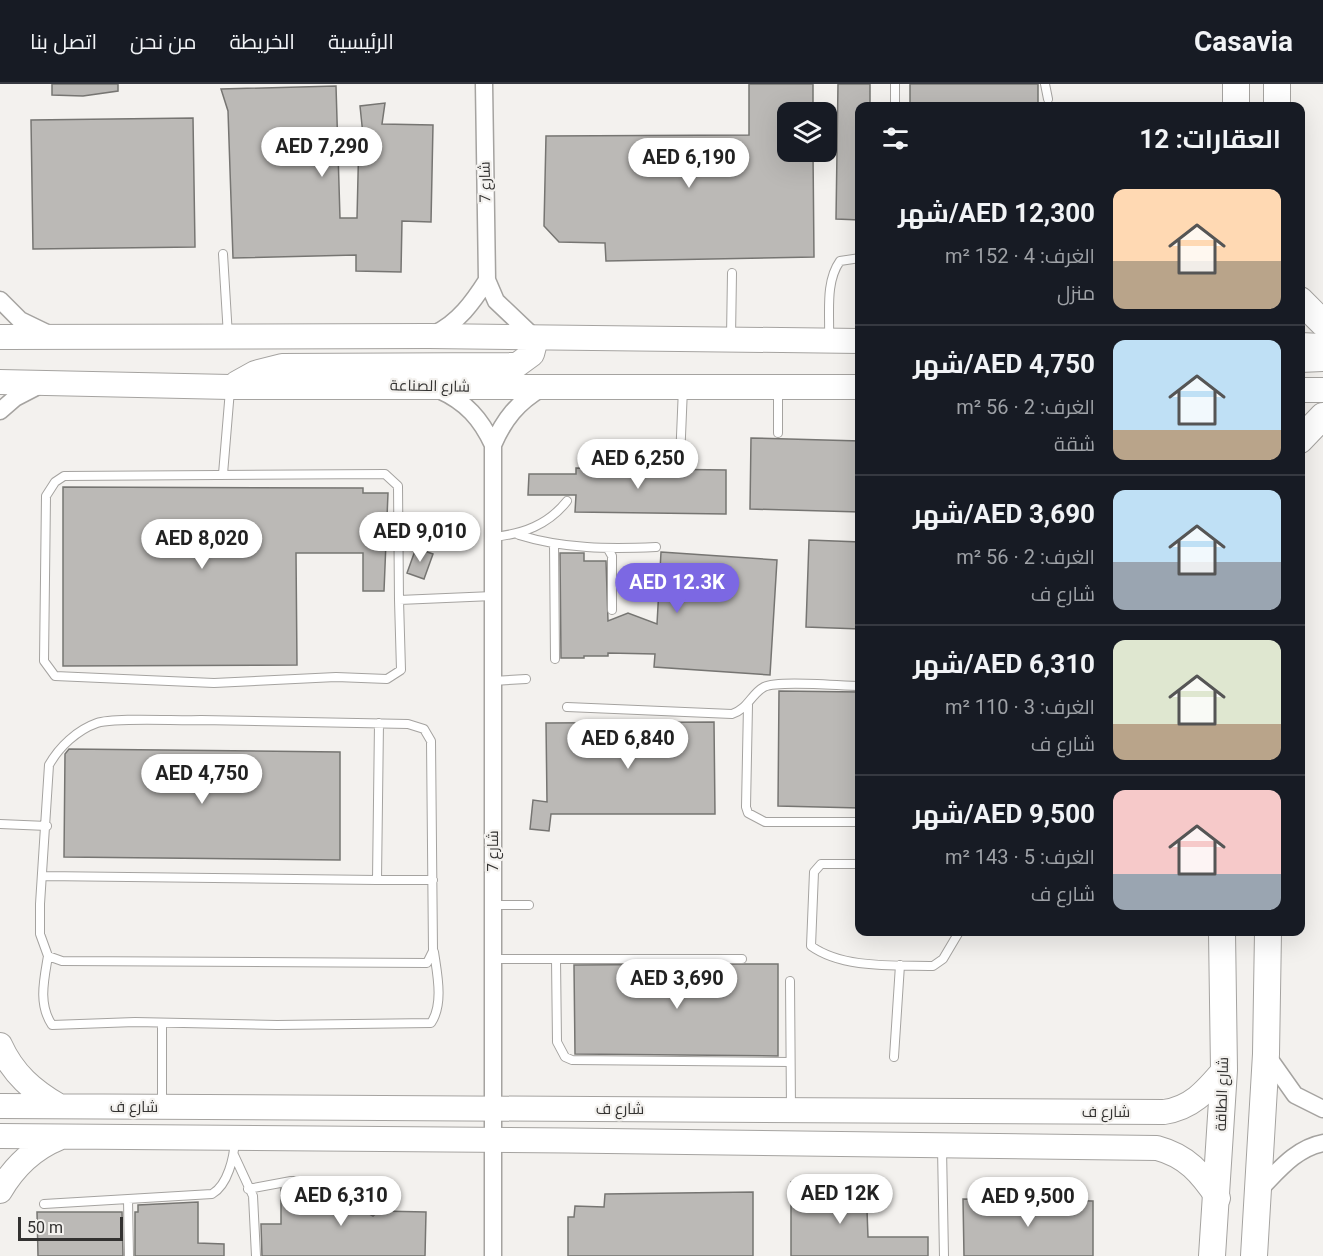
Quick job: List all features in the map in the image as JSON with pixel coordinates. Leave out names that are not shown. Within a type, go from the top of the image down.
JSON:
[{"type":"main road","points":[[1236,84],[1236,102]]},
{"type":"main road","points":[[1277,84],[1277,102]]},
{"type":"main road","points":[[1305,305],[1323,323]]},
{"type":"main road","points":[[1305,358],[1323,358]]},
{"type":"main road","points":[[1305,435],[1323,416]]},
{"type":"main road","name":"شارع الطاقة","points":[[1212,1256],[1218,1198],[1224,1070],[1222,936]]},
{"type":"main road","points":[[1254,1256],[1260,1190],[1266,1054],[1268,936]]},
{"type":"street","name":"شارع 7","points":[[484,84],[487,280],[496,301],[536,339]]},
{"type":"street","points":[[429,336],[449,327],[465,312],[487,280]]},
{"type":"street","points":[[0,300],[20,320],[39,331],[59,337]]},
{"type":"street","points":[[0,337],[429,336],[855,341]]},
{"type":"street","points":[[230,387],[255,373],[282,366],[518,365],[532,354],[536,339]]},
{"type":"street","points":[[1305,345],[1323,346]]},
{"type":"street","name":"شارع الصناعة","points":[[0,382],[230,387],[420,385],[542,388],[855,387]]},
{"type":"street","points":[[0,411],[15,398],[45,382]]},
{"type":"street","points":[[420,385],[457,398],[472,411],[493,445]]},
{"type":"street","name":"شارع 7","points":[[493,1256],[491,1138],[493,445],[507,418],[529,396],[542,388]]},
{"type":"street","points":[[1305,390],[1323,390]]},
{"type":"street","points":[[0,1045],[20,1078],[38,1094],[59,1106]]},
{"type":"street","points":[[1266,1054],[1295,1095],[1323,1109]]},
{"type":"street","name":"شارع ف","points":[[0,1106],[1164,1112],[1181,1110],[1197,1100],[1224,1070]]},
{"type":"street","name":"شارع ف","points":[[0,1136],[64,1137],[235,1147],[491,1138],[1157,1148],[1175,1153],[1190,1162],[1218,1198]]},
{"type":"street","points":[[0,1191],[19,1164],[32,1153],[64,1137]]},
{"type":"street","points":[[1260,1190],[1295,1155],[1312,1145],[1323,1143]]},
{"type":"lane","points":[[895,84],[895,102]]},
{"type":"lane","points":[[1045,84],[1048,99]]},
{"type":"lane","points":[[223,254],[228,336]]},
{"type":"lane","points":[[830,341],[831,284],[834,270],[840,261],[855,259]]},
{"type":"lane","points":[[731,340],[732,273]]},
{"type":"lane","points":[[223,474],[230,387]]},
{"type":"lane","points":[[680,460],[683,387]]},
{"type":"lane","points":[[778,387],[778,433]]},
{"type":"lane","points":[[385,474],[398,486],[399,600],[401,670],[387,679],[336,677],[214,683],[55,676],[44,661],[46,496],[55,482],[64,476],[385,474]]},
{"type":"lane","points":[[519,535],[555,517],[567,501]]},
{"type":"lane","points":[[493,537],[519,535],[554,544],[608,549],[656,547]]},
{"type":"lane","points":[[554,544],[555,659]]},
{"type":"lane","points":[[608,549],[612,556],[612,610]]},
{"type":"lane","points":[[399,600],[493,596]]},
{"type":"lane","points":[[493,681],[526,680]]},
{"type":"lane","points":[[567,707],[732,714],[748,705],[758,692],[772,684],[855,686]]},
{"type":"lane","points":[[748,705],[746,807],[748,813],[765,822],[855,822]]},
{"type":"lane","points":[[99,722],[379,723],[408,724],[424,729],[431,741],[433,951],[438,1003],[436,1017],[431,1023],[52,1025],[44,1013],[44,984],[48,956],[40,934],[47,826],[49,765],[57,750],[82,730],[99,722]]},
{"type":"lane","points":[[377,880],[379,723]]},
{"type":"lane","points":[[0,824],[47,826]]},
{"type":"lane","points":[[855,864],[821,864],[814,872],[811,946],[831,958],[933,966],[943,959],[957,936]]},
{"type":"lane","points":[[43,876],[433,880]]},
{"type":"lane","points":[[492,905],[529,905]]},
{"type":"lane","points":[[48,956],[62,961],[427,963],[433,951]]},
{"type":"lane","points":[[492,959],[742,959]]},
{"type":"lane","points":[[556,959],[557,1042],[559,1050],[572,1060],[790,1062]]},
{"type":"lane","points":[[894,1057],[900,965]]},
{"type":"lane","points":[[790,981],[791,1110]]},
{"type":"lane","points":[[162,1024],[162,1107]]},
{"type":"lane","points":[[942,1144],[944,1256]]},
{"type":"lane","points":[[235,1147],[254,1205],[256,1256]]},
{"type":"lane","points":[[44,1204],[212,1194],[220,1188],[235,1147]]},
{"type":"lane","points":[[248,1189],[291,1181],[368,1180],[372,1187],[373,1210]]},
{"type":"lane","points":[[129,1200],[129,1256]]},
{"type":"building","points":[[52,84],[118,84],[118,91],[83,96],[52,95]]},
{"type":"building","points":[[749,84],[813,84],[813,102],[777,102],[777,162],[813,162],[814,257],[606,261],[605,243],[559,242],[544,226],[546,136],[749,135]]},
{"type":"building","points":[[838,84],[870,84],[870,102],[855,102],[855,220],[836,219]]},
{"type":"building","points":[[910,84],[1038,84],[1038,102],[910,102]]},
{"type":"building","points":[[336,86],[340,218],[357,218],[359,135],[363,135],[360,106],[385,103],[382,124],[433,125],[431,222],[402,221],[401,272],[356,271],[356,255],[233,258],[228,111],[221,89]]},
{"type":"building","points":[[193,118],[195,247],[33,249],[31,120]]},
{"type":"building","points":[[751,438],[855,441],[855,512],[750,509]]},
{"type":"building","points":[[576,468],[726,470],[726,514],[575,512],[576,495],[528,495],[529,474],[576,474]]},
{"type":"building","points":[[63,487],[363,488],[363,493],[388,493],[384,591],[363,591],[363,553],[296,553],[297,665],[63,666]]},
{"type":"building","points":[[809,540],[855,542],[855,629],[806,627]]},
{"type":"building","points":[[416,548],[433,554],[424,579],[407,573]]},
{"type":"building","points":[[661,552],[777,560],[770,675],[654,667],[655,654],[608,653],[608,656],[561,658],[560,553],[584,553],[584,561],[606,561],[608,621],[628,613],[657,624]]},
{"type":"building","points":[[779,691],[855,692],[855,808],[778,806]]},
{"type":"building","points":[[714,722],[715,814],[551,814],[549,831],[530,829],[533,800],[547,802],[546,723]]},
{"type":"building","points":[[69,749],[340,752],[340,860],[64,857],[65,754]]},
{"type":"building","points":[[778,964],[778,1056],[575,1054],[574,965]]},
{"type":"building","points":[[791,1182],[858,1184],[857,1209],[867,1210],[868,1237],[928,1237],[928,1256],[791,1256]]},
{"type":"building","points":[[364,1187],[364,1211],[373,1216],[379,1211],[426,1212],[425,1256],[262,1256],[261,1224],[281,1224],[281,1189]]},
{"type":"building","points":[[753,1192],[753,1256],[568,1256],[568,1217],[574,1217],[575,1206],[604,1207],[605,1194]]},
{"type":"building","points":[[963,1199],[1093,1201],[1093,1256],[964,1256]]},
{"type":"building","points":[[198,1202],[198,1243],[224,1244],[224,1256],[135,1256],[135,1212],[138,1212],[138,1205]]},
{"type":"building","points":[[37,1212],[122,1212],[123,1256],[38,1256]]}]
